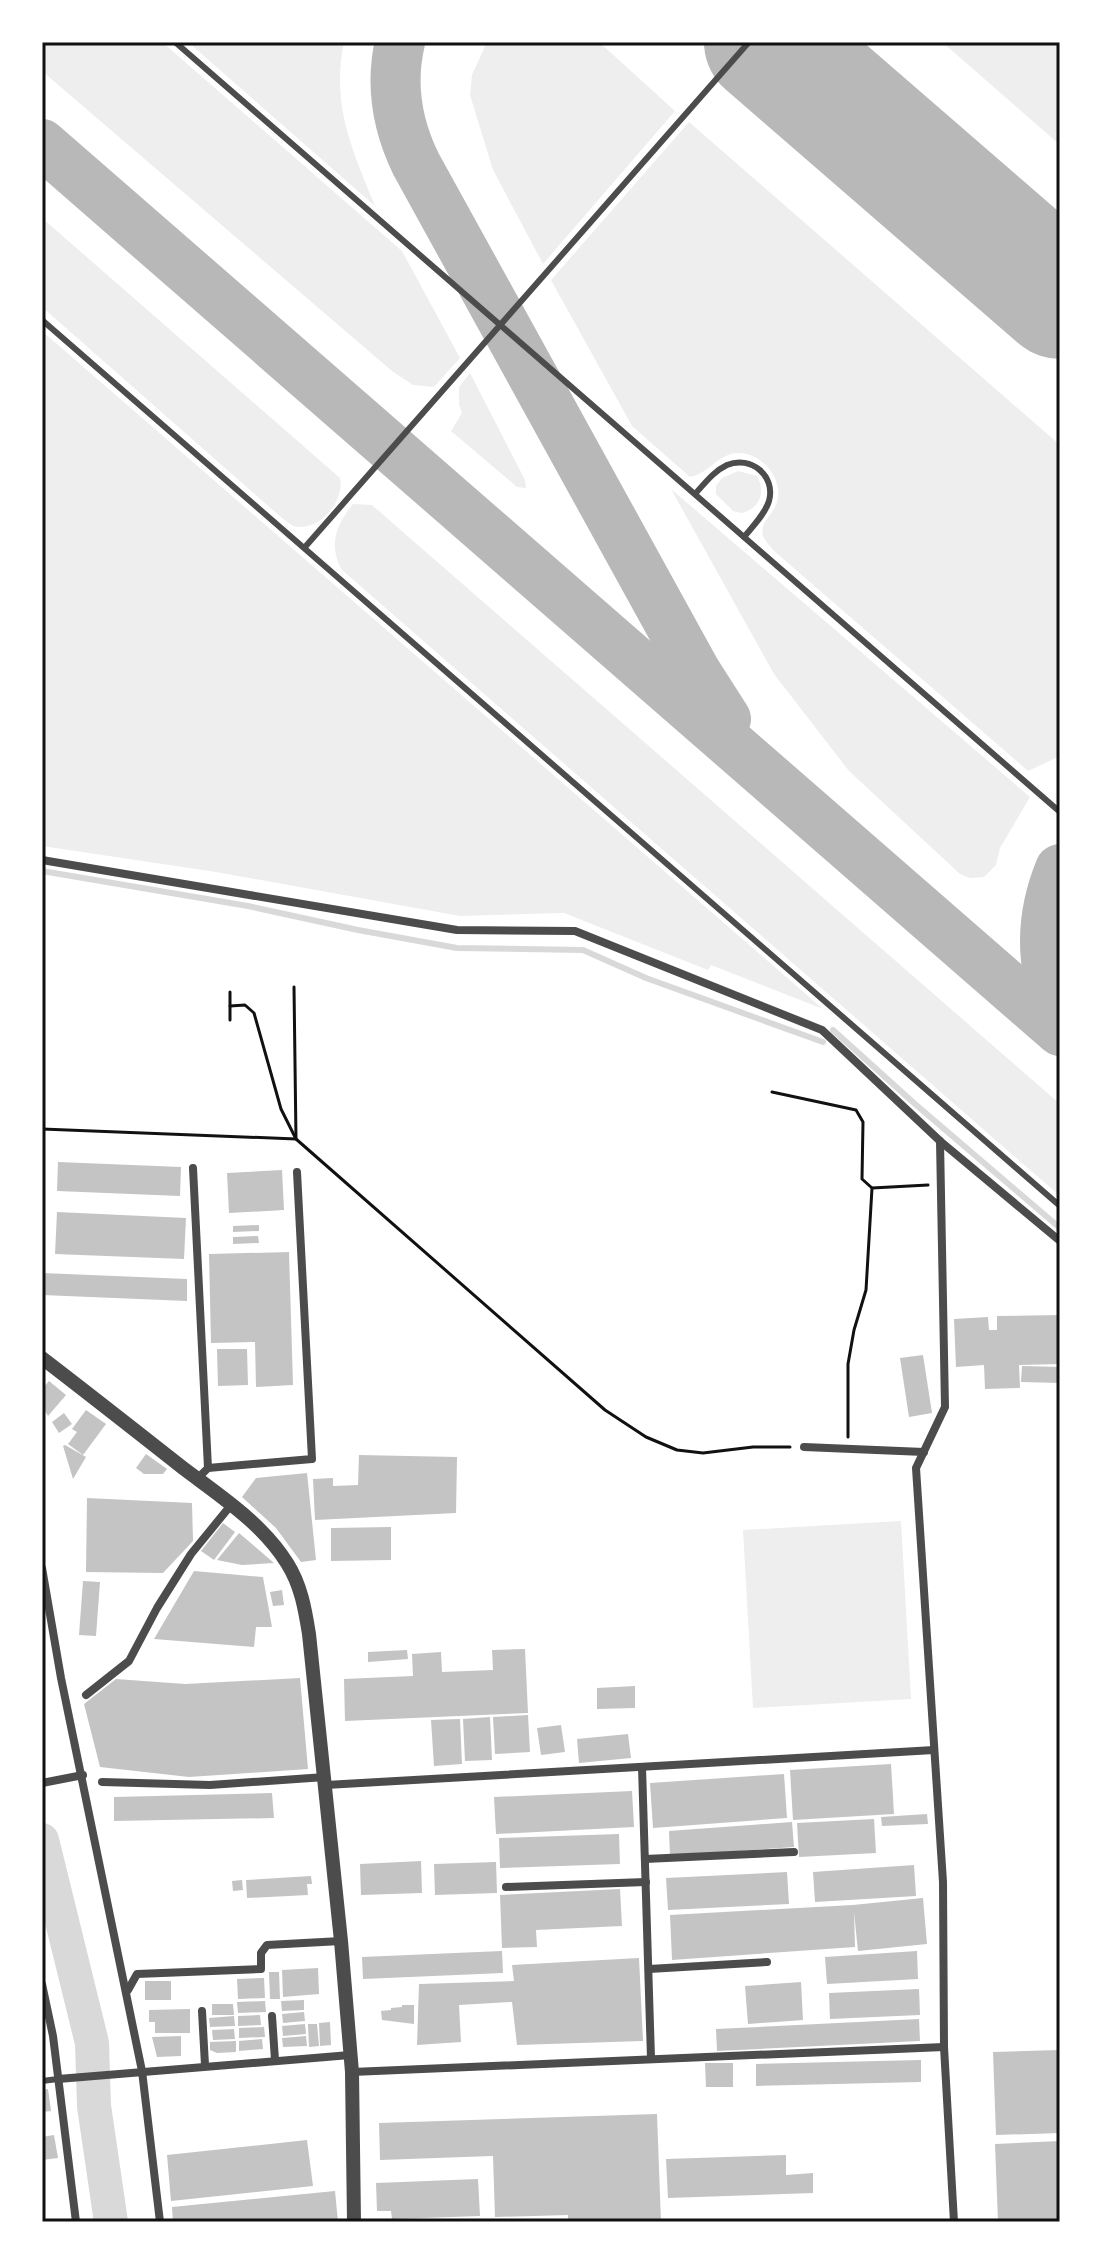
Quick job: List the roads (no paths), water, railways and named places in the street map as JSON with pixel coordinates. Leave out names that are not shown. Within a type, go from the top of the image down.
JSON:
[{"type":"street","points":[[42,860],[457,930],[575,931],[822,1030],[940,1141],[1060,1241]]},
{"type":"street","points":[[940,1141],[945,1407],[916,1468],[943,1882],[944,2047],[954,2222]]},
{"type":"street","points":[[193,1168],[202,1473]]},
{"type":"street","points":[[202,1473],[312,1459],[297,1172]]},
{"type":"street","points":[[42,1358],[202,1473],[231,1505],[262,1531],[282,1556],[304,1602],[325,1781],[352,2072],[354,2222]]},
{"type":"street","points":[[804,1447],[924,1452]]},
{"type":"street","points":[[86,1695],[129,1661],[191,1554],[231,1505]]},
{"type":"street","points":[[42,1568],[61,1678],[128,1991],[142,2071],[160,2222]]},
{"type":"street","points":[[102,1782],[210,1785],[325,1781],[934,1750]]},
{"type":"street","points":[[642,1767],[651,2058]]},
{"type":"street","points":[[42,1783],[83,1775]]},
{"type":"street","points":[[645,1859],[794,1852]]},
{"type":"street","points":[[506,1887],[646,1882]]},
{"type":"street","points":[[128,1991],[137,1974],[261,1969],[261,1953],[267,1945],[341,1941]]},
{"type":"street","points":[[649,1969],[767,1962]]},
{"type":"street","points":[[42,1984],[53,2036],[76,2222]]},
{"type":"street","points":[[202,2011],[205,2065]]},
{"type":"street","points":[[272,2016],[275,2060]]},
{"type":"street","points":[[352,2072],[944,2047]]},
{"type":"street","points":[[58,2079],[350,2055]]},
{"type":"lane","points":[[175,42],[1060,812]]},
{"type":"lane","points":[[305,547],[749,42]]},
{"type":"lane","points":[[42,320],[1060,1206]]},
{"type":"lane","points":[[695,494],[715,472],[736,462],[755,466],[764,472],[770,493],[768,504],[744,537]]},
{"type":"lane","points":[[42,2081],[58,2079]]},
{"type":"waterway","points":[[42,871],[248,906],[457,948],[583,950],[646,978],[823,1042]]},
{"type":"waterway","points":[[833,1030],[1060,1228]]},
{"type":"waterway","points":[[42,1840],[92,2043],[94,2106],[111,2222]]}]
